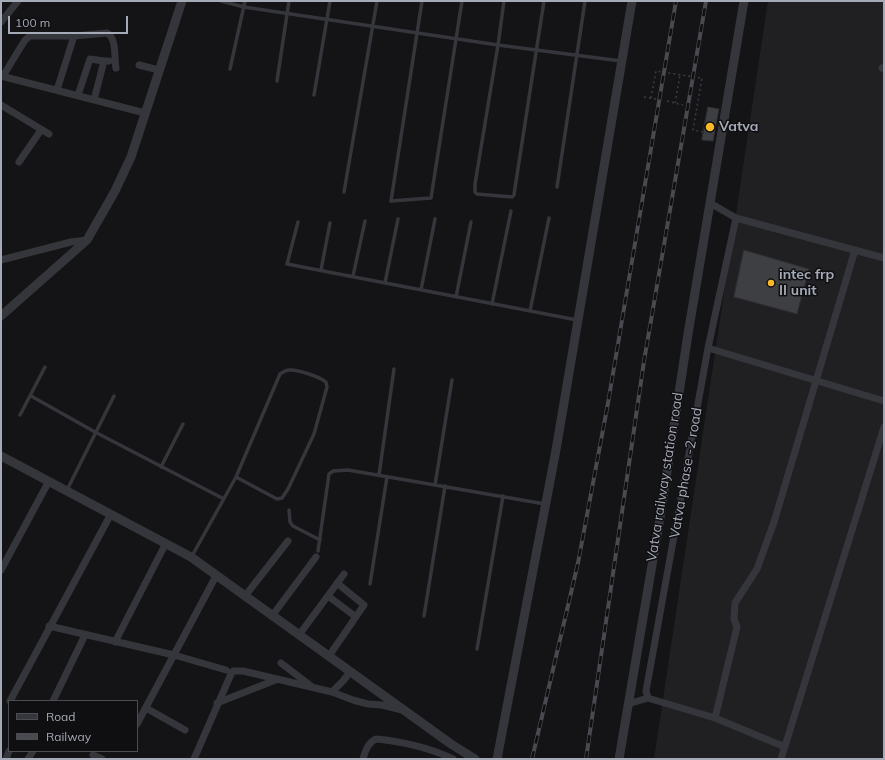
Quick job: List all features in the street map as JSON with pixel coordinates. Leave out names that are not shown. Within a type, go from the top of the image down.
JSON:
[{"type":"street","points":[[1,22],[18,1]]},
{"type":"street","points":[[1,316],[87,240],[124,174],[182,1]]},
{"type":"street","points":[[497,759],[546,504],[632,1]]},
{"type":"street","name":"Vatva railway station road","points":[[619,759],[659,524],[688,334],[744,1]]},
{"type":"street","points":[[78,95],[90,58],[115,64],[113,40],[107,33],[74,36],[28,37],[2,76],[145,113]]},
{"type":"street","points":[[57,90],[74,36]]},
{"type":"street","points":[[94,100],[104,61]]},
{"type":"street","points":[[139,65],[159,70]]},
{"type":"street","points":[[1,105],[49,134]]},
{"type":"street","points":[[19,162],[41,130]]},
{"type":"street","points":[[711,199],[736,218],[884,258]]},
{"type":"street","name":"Vatva phase -2 road","points":[[648,698],[646,686],[708,348],[736,218]]},
{"type":"street","points":[[1,260],[71,242],[87,240]]},
{"type":"street","points":[[714,718],[737,627],[734,619],[735,603],[757,569],[774,522],[855,250]]},
{"type":"street","points":[[708,348],[884,401]]},
{"type":"street","points":[[781,759],[884,427]]},
{"type":"street","points":[[1,456],[191,557],[451,744],[475,759]]},
{"type":"street","points":[[1,570],[49,481]]},
{"type":"street","points":[[11,700],[110,514]]},
{"type":"street","points":[[245,596],[288,541]]},
{"type":"street","points":[[115,642],[166,543]]},
{"type":"street","points":[[272,616],[317,554]]},
{"type":"street","points":[[299,635],[344,574]]},
{"type":"street","points":[[138,721],[216,576]]},
{"type":"street","points":[[329,656],[364,606],[364,603],[337,583]]},
{"type":"street","points":[[328,596],[356,617]]},
{"type":"street","points":[[49,626],[226,670]]},
{"type":"street","points":[[54,700],[85,635]]},
{"type":"street","points":[[281,663],[315,688]]},
{"type":"street","points":[[194,759],[217,703],[233,671],[243,671],[332,692],[368,704],[382,705],[404,710]]},
{"type":"street","points":[[332,692],[343,682],[350,672]]},
{"type":"street","points":[[217,703],[278,679]]},
{"type":"street","points":[[628,704],[648,698],[660,703],[714,718],[785,746]]},
{"type":"street","points":[[146,708],[185,730]]},
{"type":"street","points":[[363,759],[367,747],[372,740],[376,739],[408,745],[453,759]]},
{"type":"street","points":[[93,755],[102,759]]},
{"type":"lane","points":[[221,1],[244,7],[327,20],[498,45],[622,61]]},
{"type":"lane","points":[[230,69],[245,1]]},
{"type":"lane","points":[[277,81],[289,1]]},
{"type":"lane","points":[[314,95],[330,1]]},
{"type":"lane","points":[[344,192],[377,1]]},
{"type":"lane","points":[[422,1],[391,201],[431,198],[462,1]]},
{"type":"lane","points":[[504,1],[475,184],[475,192],[477,194],[512,197],[514,195],[544,1]]},
{"type":"lane","points":[[557,187],[585,1]]},
{"type":"lane","points":[[492,304],[511,211]]},
{"type":"lane","points":[[530,311],[549,218]]},
{"type":"lane","points":[[385,283],[398,219]]},
{"type":"lane","points":[[421,290],[435,219]]},
{"type":"lane","points":[[353,276],[365,221]]},
{"type":"lane","points":[[298,222],[288,264],[578,320]]},
{"type":"lane","points":[[456,297],[471,222]]},
{"type":"lane","points":[[321,270],[330,223]]},
{"type":"lane","points":[[20,415],[45,367]]},
{"type":"lane","points":[[379,475],[394,369]]},
{"type":"lane","points":[[191,557],[236,477],[280,374],[290,370],[318,377],[326,382],[327,387],[314,434],[288,489],[282,498],[277,499],[236,477]]},
{"type":"lane","points":[[435,485],[452,380]]},
{"type":"lane","points":[[31,396],[95,432],[224,499]]},
{"type":"lane","points":[[67,491],[114,396]]},
{"type":"lane","points":[[161,467],[183,424]]},
{"type":"lane","points":[[317,554],[330,472],[338,470],[348,470],[387,476],[546,504]]},
{"type":"lane","points":[[370,584],[387,476]]},
{"type":"lane","points":[[424,616],[445,486]]},
{"type":"lane","points":[[477,649],[503,496]]},
{"type":"lane","points":[[290,510],[290,522],[293,526],[320,540]]},
{"type":"path","points":[[651,98],[656,71],[702,78],[693,130],[722,135]]},
{"type":"path","points":[[675,103],[680,75]]},
{"type":"path","points":[[644,97],[656,99]]},
{"type":"path","points":[[667,101],[683,104]]},
{"type":"shaded area","points":[[768,1],[884,1],[884,759],[654,759]]},
{"type":"building","points":[[708,107],[719,109],[713,141],[702,140]]},
{"type":"building","name":"intec frp II unit","points":[[744,250],[809,269],[797,314],[734,297]]},
{"type":"railway","points":[[532,759],[578,563],[608,403],[676,1]]},
{"type":"railway","points":[[586,759],[644,361],[706,1]]},
{"type":"place","name":"Vatva","points":[[710,127]]},
{"type":"place","name":"intec frp II unit","points":[[771,283]]}]
